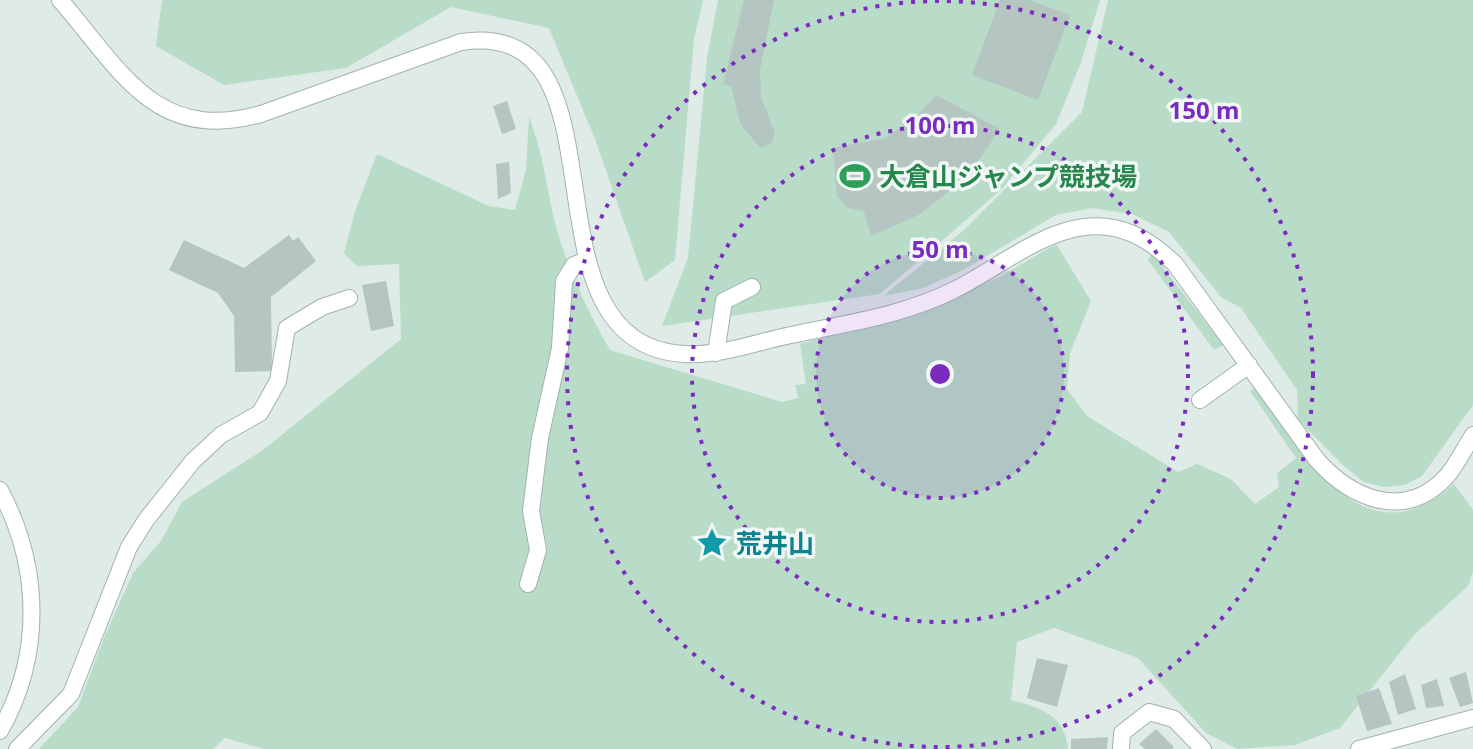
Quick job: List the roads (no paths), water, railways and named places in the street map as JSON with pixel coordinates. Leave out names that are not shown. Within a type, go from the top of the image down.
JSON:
[{"type":"street","points":[[60,0],[158,108],[193,122],[237,121],[261,114],[461,42],[483,39],[519,48],[534,59],[554,92],[587,260],[599,296],[625,332],[641,343],[676,354],[716,353],[857,323],[928,303],[1042,242],[1085,226],[1127,231],[1146,238],[1161,251],[1210,309],[1317,460],[1336,481],[1368,499],[1388,502],[1418,497],[1446,477],[1473,435]]},
{"type":"street","points":[[528,584],[538,550],[531,511],[540,438],[560,348],[564,281],[574,265],[587,260]]},
{"type":"street","points":[[716,353],[724,301],[752,287]]},
{"type":"street","points":[[17,749],[71,694],[129,547],[146,520],[193,461],[221,435],[260,413],[278,381],[287,328],[322,307],[349,298]]},
{"type":"street","points":[[1200,400],[1249,365]]},
{"type":"street","points":[[0,490],[18,528],[28,568],[32,607],[31,632],[19,698],[0,731]]},
{"type":"street","points":[[1121,749],[1122,733],[1149,712],[1174,719],[1203,749]]},
{"type":"street","points":[[1359,749],[1473,718]]},
{"type":"place","name":"大倉山ジャンプ競技場","points":[[855,176]]},
{"type":"place","name":"荒井山","points":[[712,543]]}]
